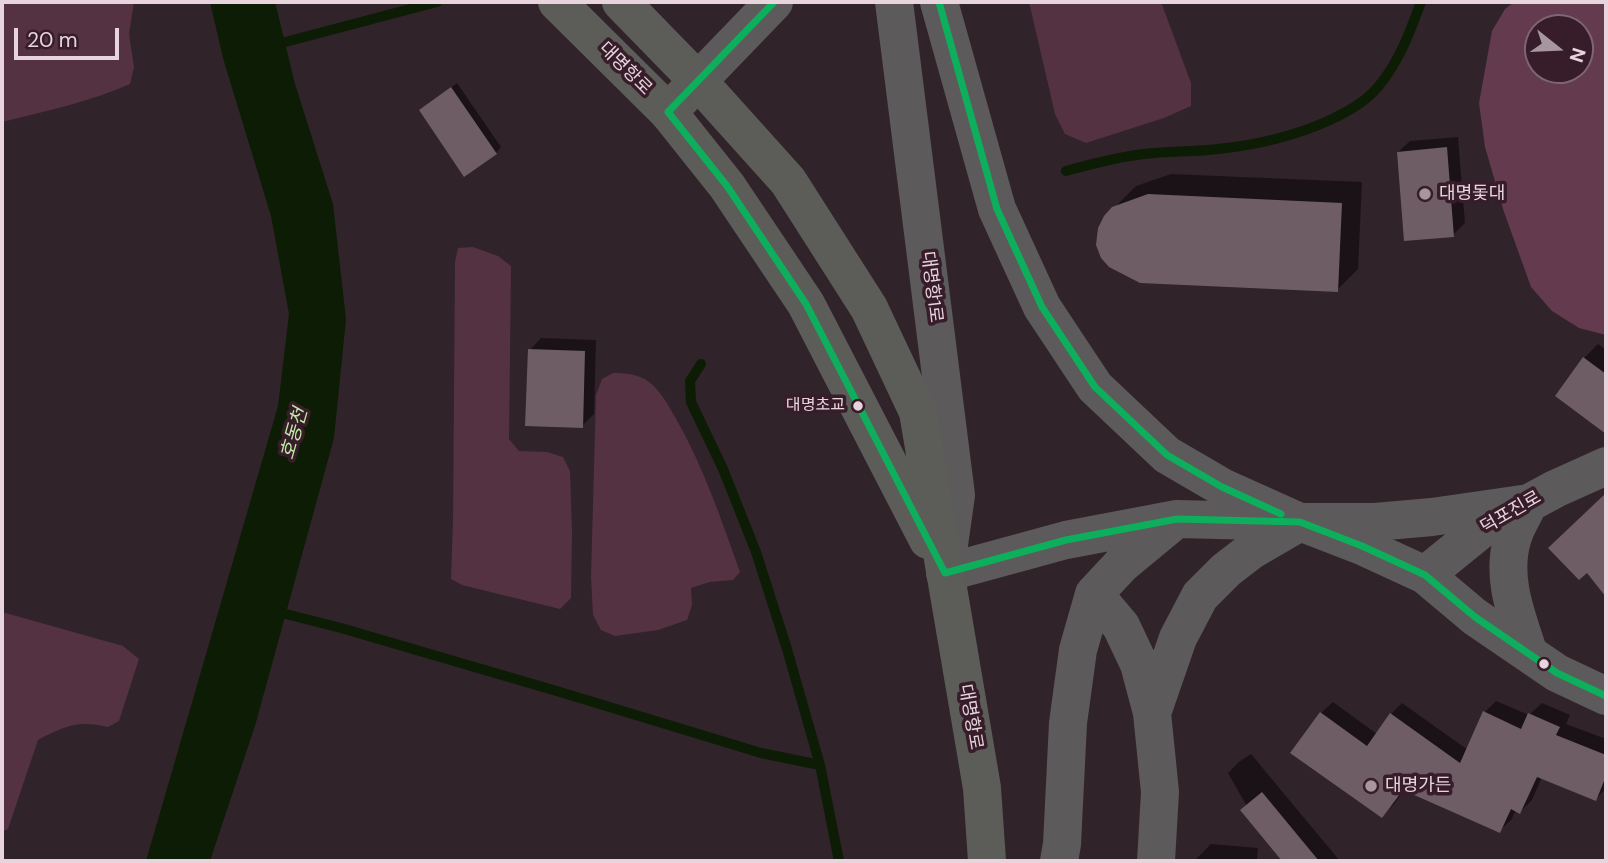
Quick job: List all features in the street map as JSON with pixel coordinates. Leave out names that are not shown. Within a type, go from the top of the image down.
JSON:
[{"type":"main road","name":"대명항로","points":[[556,2],[668,112],[727,186],[806,304],[945,573]]},
{"type":"main road","name":"대명항로","points":[[621,2],[789,181],[869,308],[918,412],[982,788],[987,861]]},
{"type":"street","points":[[668,112],[774,2]]},
{"type":"street","name":"대명항1로","points":[[894,2],[956,495],[945,573]]},
{"type":"street","points":[[939,2],[998,209],[1042,307],[1095,387],[1167,455],[1222,487],[1425,575],[1475,617],[1557,673],[1606,696]]},
{"type":"street","name":"덕포진로","points":[[1425,575],[1483,528],[1555,489],[1606,466]]},
{"type":"street","points":[[945,573],[1066,540],[1177,519],[1374,522],[1529,503]]},
{"type":"street","points":[[1529,503],[1513,537],[1508,568],[1513,604],[1529,654]]},
{"type":"street","points":[[1059,861],[1068,723],[1078,650],[1094,594],[1122,564],[1177,519]]},
{"type":"street","points":[[1152,713],[1178,638],[1200,596],[1226,570],[1252,550],[1300,522]]},
{"type":"street","points":[[1094,594],[1121,626],[1139,664],[1152,713],[1160,792],[1156,861]]},
{"type":"shaded area","points":[[2,2],[134,2],[129,34],[134,67],[130,84],[83,101],[2,122]]},
{"type":"shaded area","points":[[1029,2],[1161,2],[1191,83],[1191,106],[1164,118],[1086,143],[1065,134],[1055,114]]},
{"type":"shaded area","points":[[1514,2],[1606,2],[1606,335],[1579,328],[1552,311],[1531,287],[1504,212],[1485,147],[1479,103],[1492,31],[1505,9]]},
{"type":"shaded area","points":[[473,247],[498,256],[511,266],[509,439],[519,451],[547,452],[563,457],[570,471],[571,598],[560,609],[462,585],[451,579],[455,262],[458,248]]},
{"type":"shaded area","points":[[613,373],[632,374],[645,379],[667,403],[703,473],[740,572],[733,580],[710,582],[691,588],[692,605],[687,620],[658,630],[615,636],[601,630],[593,615],[591,576],[596,395],[602,379]]},
{"type":"shaded area","points":[[2,612],[123,646],[139,659],[119,721],[108,727],[80,724],[38,740],[8,829],[2,832]]},
{"type":"water","name":"호동천","points":[[210,2],[275,2],[295,84],[333,204],[346,319],[334,438],[255,726],[210,861],[146,861],[278,406],[289,314],[271,216],[223,58]]},
{"type":"building","points":[[451,87],[497,154],[464,177],[419,110]]},
{"type":"building","name":"대명돛대","points":[[1447,147],[1454,237],[1404,241],[1397,152]]},
{"type":"building","points":[[1148,194],[1342,203],[1338,292],[1140,283],[1109,267],[1101,258],[1096,245],[1098,228],[1112,207]]},
{"type":"building","points":[[528,349],[585,351],[583,428],[525,426]]},
{"type":"building","points":[[1583,357],[1606,374],[1606,434],[1555,396]]},
{"type":"building","points":[[1606,493],[1606,597],[1587,573],[1579,580],[1548,548]]},
{"type":"building","points":[[1483,711],[1521,729],[1528,713],[1560,727],[1556,735],[1606,755],[1606,776],[1596,801],[1537,777],[1520,814],[1511,809],[1500,833],[1403,790],[1382,818],[1290,753],[1320,712],[1367,746],[1390,713],[1460,763]]},
{"type":"building","points":[[1262,792],[1319,861],[1282,861],[1240,810]]},
{"type":"waterway","points":[[274,45],[437,2]]},
{"type":"waterway","points":[[1066,171],[1134,155],[1218,149],[1261,142],[1303,131],[1330,120],[1362,102],[1385,77],[1403,46],[1421,2]]},
{"type":"waterway","points":[[701,364],[690,381],[691,402],[723,469],[756,552],[820,765]]},
{"type":"waterway","points":[[274,611],[341,628],[761,753],[820,765],[839,861]]},
{"type":"transit line","points":[[774,2],[668,112],[727,186],[806,304],[945,573],[1066,540],[1177,519],[1300,522],[1362,546],[1425,575],[1475,617],[1557,673],[1606,696]]},
{"type":"transit line","points":[[939,2],[997,209],[1042,307],[1095,387],[1167,455],[1222,487],[1281,514]]},
{"type":"place","name":"대명돛대","points":[[1425,194]]},
{"type":"place","name":"대명초교","points":[[858,406]]},
{"type":"place","name":"대명가든","points":[[1371,786]]}]
